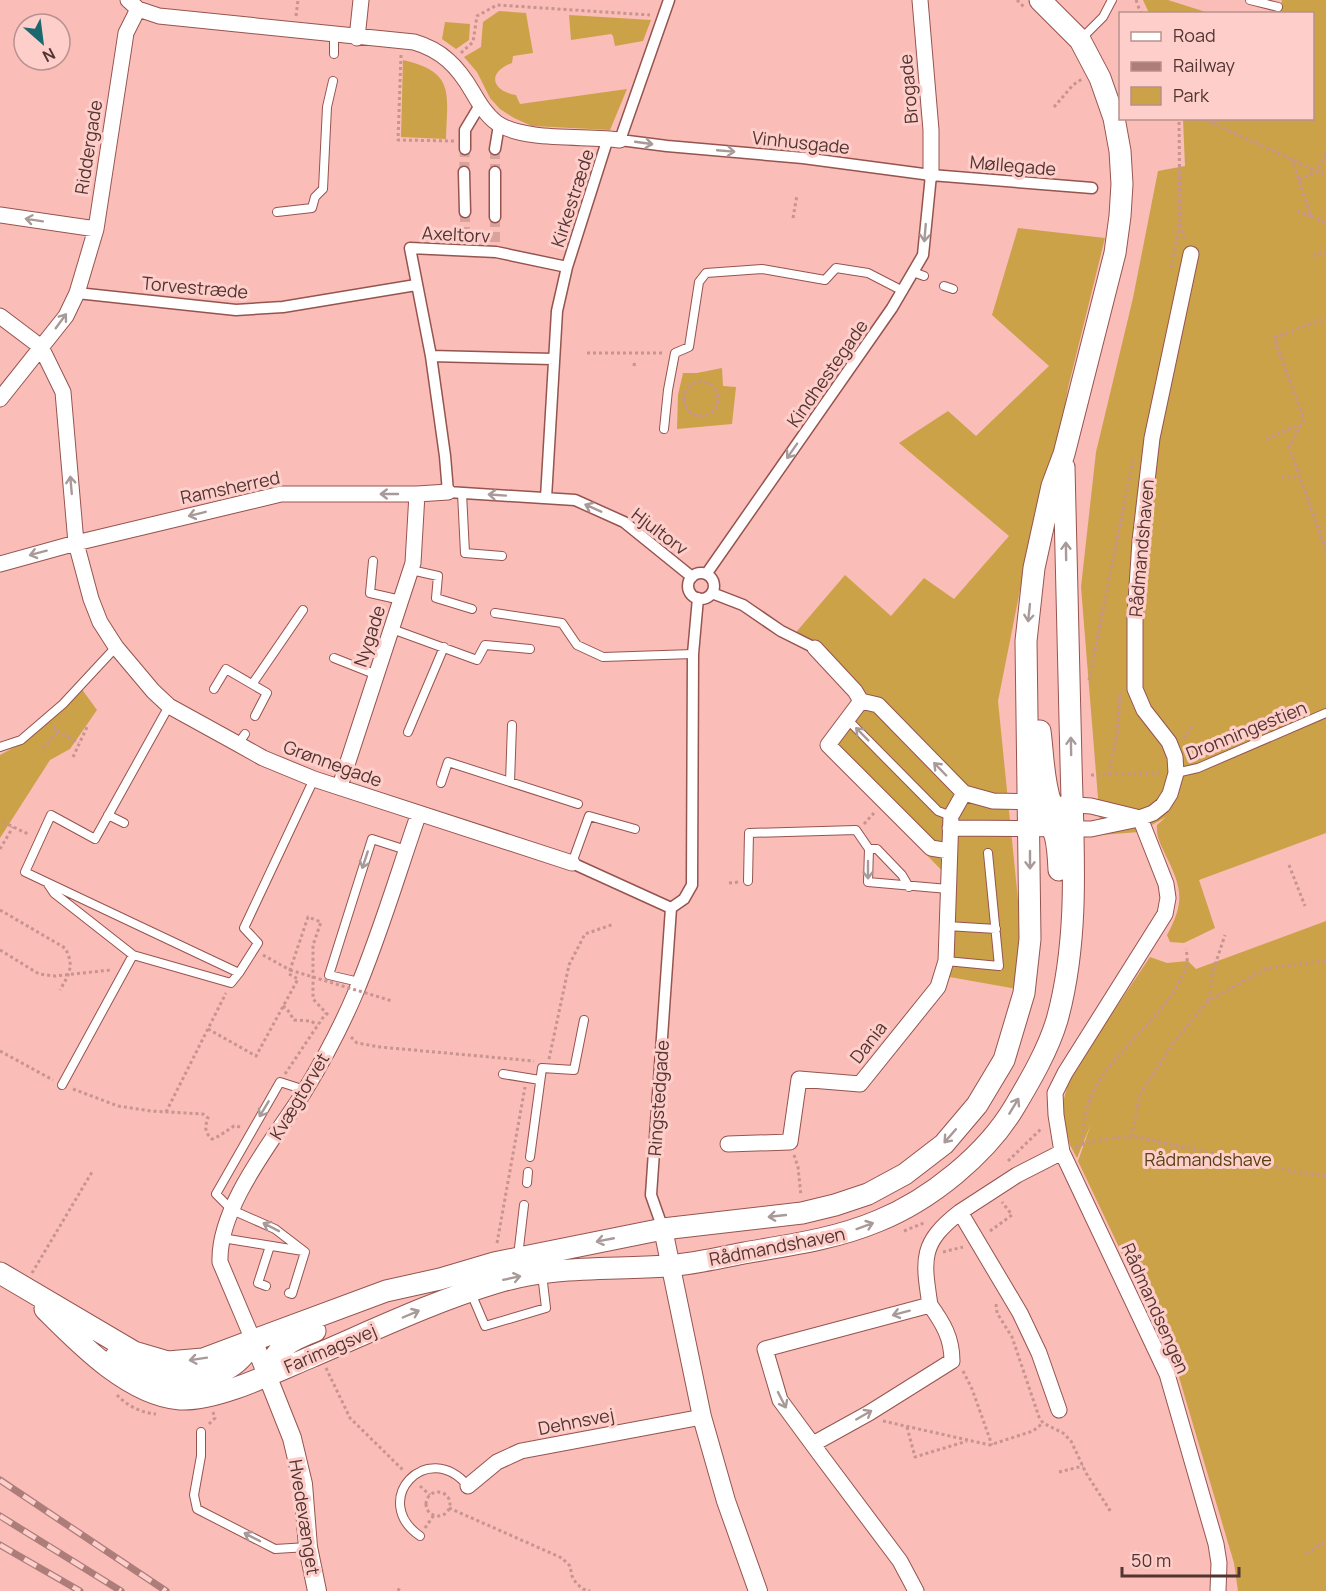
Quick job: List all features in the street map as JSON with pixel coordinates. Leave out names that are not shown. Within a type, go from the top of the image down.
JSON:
[{"type":"main road","name":"Rådmandshaven","points":[[663,1229],[802,1213],[868,1194],[905,1174],[944,1144],[977,1105],[1004,1060],[1024,993],[1030,939],[1030,801],[1026,641],[1034,568],[1052,486],[1064,454],[1115,252],[1122,184],[1120,151],[1114,118],[1100,78],[1080,40],[1040,0]]},
{"type":"main road","name":"Rådmandshaven","points":[[1064,454],[1072,804]]},
{"type":"main road","points":[[1026,641],[1072,804],[1059,815],[1063,829]]},
{"type":"main road","points":[[1030,801],[1063,829]]},
{"type":"main road","name":"Rådmandshaven","points":[[672,1266],[833,1238],[881,1220],[930,1194],[973,1158],[1012,1111],[1044,1053],[1056,1023],[1072,936],[1063,829]]},
{"type":"main road","name":"Farimagsvej","points":[[0,1273],[134,1352],[168,1362],[203,1359],[386,1291],[440,1280],[494,1263],[663,1229]]},
{"type":"main road","name":"Farimagsvej","points":[[23,1288],[85,1347],[125,1378],[151,1392],[179,1399],[208,1397],[436,1303],[500,1281],[556,1269],[672,1266]]},
{"type":"main road","points":[[266,1375],[274,1357],[290,1341],[421,1291],[440,1280]]},
{"type":"main road","points":[[85,1347],[113,1356],[150,1374],[187,1380],[228,1370],[239,1362],[253,1340]]},
{"type":"street","points":[[357,38],[361,0]]},
{"type":"street","name":"Kirkestræde","points":[[567,267],[669,0]]},
{"type":"street","name":"Brogade","points":[[920,0],[931,130],[931,175]]},
{"type":"street","points":[[133,4],[159,16],[401,41],[430,47],[451,62],[463,76],[480,105],[499,125],[540,136],[614,139]]},
{"type":"street","name":"Riddergade","points":[[0,399],[66,316],[77,293],[96,229],[102,149],[133,4]]},
{"type":"street","points":[[465,145],[465,130],[480,105]]},
{"type":"street","points":[[495,149],[499,125]]},
{"type":"street","name":"Vinhusgade","points":[[614,139],[803,158],[931,175]]},
{"type":"street","points":[[464,172],[465,212]]},
{"type":"street","points":[[495,172],[495,217]]},
{"type":"street","name":"Møllegade","points":[[931,175],[1092,188]]},
{"type":"street","name":"Kindhestegade","points":[[707,573],[903,291],[919,274],[931,175]]},
{"type":"street","points":[[0,215],[96,229]]},
{"type":"street","name":"Axeltorv","points":[[455,492],[446,456],[431,356],[410,248],[465,246],[495,249],[567,267]]},
{"type":"street","name":"Rådmandshaven","points":[[1176,772],[1175,757],[1169,742],[1144,710],[1135,689],[1135,617],[1140,541],[1152,438],[1191,254]]},
{"type":"street","points":[[546,498],[557,311],[567,267]]},
{"type":"street","name":"Torvestræde","points":[[77,293],[236,310],[283,307],[416,285]]},
{"type":"street","points":[[0,316],[41,347]]},
{"type":"street","name":"Grønnegade","points":[[41,347],[63,392],[76,543],[94,607],[100,622],[116,647],[153,691],[169,706],[197,715],[242,739],[263,758],[314,779],[572,863],[671,908]]},
{"type":"street","points":[[431,356],[554,359]]},
{"type":"street","name":"Ramsherred","points":[[0,564],[76,543],[281,494],[455,492],[546,498]]},
{"type":"street","name":"Nygade","points":[[340,786],[411,570],[417,494]]},
{"type":"street","name":"Hjultorv","points":[[546,498],[575,501],[624,522],[692,577]]},
{"type":"street","points":[[697,573],[707,573],[714,582],[712,593],[704,599],[698,598],[689,591],[688,584],[697,573]]},
{"type":"street","points":[[712,593],[743,605],[781,631],[815,648],[855,691],[861,701],[878,705],[964,794],[993,801],[1072,804],[1140,818]]},
{"type":"street","points":[[671,908],[684,899],[692,885],[693,654],[698,598]]},
{"type":"street","points":[[861,701],[828,745],[931,848],[949,850]]},
{"type":"street","points":[[951,822],[1030,828],[1091,829],[1153,813],[1163,805],[1170,794],[1176,772]]},
{"type":"street","name":"Dania","points":[[790,1142],[799,1079],[860,1084],[938,987],[946,961],[951,822],[964,794]]},
{"type":"street","name":"Kvægtorvet","points":[[266,1375],[223,1273],[220,1252],[222,1238],[241,1189],[305,1090],[339,1026],[367,966],[406,850],[427,814]]},
{"type":"street","name":"Rådmandsengen","points":[[1140,818],[1166,884],[1168,898],[1165,914],[1065,1073],[1055,1094],[1056,1115],[1062,1152],[1167,1374],[1216,1545],[1219,1563],[1218,1591]]},
{"type":"street","name":"Ringstedgade","points":[[671,908],[651,1195],[663,1229],[672,1266],[678,1309],[702,1417],[726,1501],[758,1591]]},
{"type":"street","points":[[728,1144],[790,1142]]},
{"type":"street","points":[[813,1444],[869,1413],[952,1361],[952,1348],[945,1326],[930,1305],[926,1257],[931,1242],[938,1232],[960,1212],[1017,1175],[1062,1152]]},
{"type":"street","points":[[960,1212],[1020,1313],[1039,1353],[1059,1410]]},
{"type":"street","points":[[916,1591],[900,1561],[780,1400],[765,1349],[930,1305]]},
{"type":"street","name":"Hvedevænget","points":[[266,1375],[292,1438],[303,1484],[308,1547],[317,1591]]},
{"type":"street","name":"Dehnsvej","points":[[468,1486],[497,1462],[521,1451],[702,1417]]},
{"type":"lane","points":[[1080,40],[1103,17],[1112,0]]},
{"type":"lane","points":[[1250,0],[1278,7]]},
{"type":"lane","points":[[334,35],[334,54]]},
{"type":"lane","points":[[277,212],[312,208],[315,197],[323,189],[327,107],[333,81]]},
{"type":"lane","points":[[664,429],[675,353],[688,347],[699,282],[706,273],[762,269],[825,280],[836,268],[868,273],[903,291]]},
{"type":"lane","points":[[455,492],[465,553],[502,556]]},
{"type":"lane","points":[[373,561],[370,593],[401,600]]},
{"type":"lane","points":[[411,570],[438,576],[436,597],[472,609]]},
{"type":"lane","points":[[253,683],[303,610]]},
{"type":"lane","points":[[495,613],[562,624],[577,645],[603,657],[693,654]]},
{"type":"lane","points":[[392,628],[477,660],[485,645],[530,649]]},
{"type":"lane","points":[[0,747],[21,740],[63,704],[116,647]]},
{"type":"lane","points":[[408,732],[444,647]]},
{"type":"lane","points":[[334,658],[377,675]]},
{"type":"lane","points":[[214,689],[226,669],[253,683],[267,693],[255,716]]},
{"type":"lane","points":[[169,706],[95,838],[51,815],[25,872],[239,973]]},
{"type":"lane","name":"Dronningestien","points":[[1176,772],[1198,768],[1326,713]]},
{"type":"lane","points":[[847,719],[951,822]]},
{"type":"lane","points":[[510,782],[512,725]]},
{"type":"lane","points":[[441,783],[448,762],[578,804]]},
{"type":"lane","points":[[46,882],[54,893],[133,955],[231,983],[258,943],[244,928],[314,779]]},
{"type":"lane","points":[[108,816],[124,823]]},
{"type":"lane","points":[[572,863],[589,816],[634,829]]},
{"type":"lane","points":[[748,881],[749,833],[856,830],[869,849],[868,882],[948,889]]},
{"type":"lane","points":[[359,982],[329,975],[372,839],[406,850]]},
{"type":"lane","points":[[869,849],[877,849],[902,875],[909,887]]},
{"type":"lane","points":[[946,961],[999,966],[988,853]]},
{"type":"lane","points":[[947,926],[996,929]]},
{"type":"lane","points":[[62,1085],[133,955]]},
{"type":"lane","points":[[530,1157],[542,1068],[574,1070],[584,1020]]},
{"type":"lane","points":[[503,1074],[540,1080]]},
{"type":"lane","points":[[305,1090],[280,1082],[216,1194],[232,1210],[275,1229],[305,1252]]},
{"type":"lane","points":[[527,1183],[528,1172]]},
{"type":"lane","points":[[517,1258],[524,1205]]},
{"type":"lane","points":[[222,1238],[305,1252]]},
{"type":"lane","points":[[265,1280],[270,1246]]},
{"type":"lane","points":[[291,1288],[305,1252]]},
{"type":"lane","points":[[470,1291],[485,1326],[546,1308],[542,1272]]},
{"type":"lane","points":[[201,1432],[201,1456],[194,1495],[197,1509],[275,1549],[308,1547]]},
{"type":"lane","points":[[420,1536],[410,1530],[403,1520],[400,1509],[400,1497],[411,1477],[422,1470],[435,1467],[448,1469],[468,1486]]},
{"type":"path","points":[[451,62],[473,42],[477,16],[497,5],[664,16]]},
{"type":"path","points":[[401,41],[398,140],[465,145]]},
{"type":"path","points":[[1054,107],[1073,85],[1082,79]]},
{"type":"path","points":[[1169,278],[1180,223],[1179,120]]},
{"type":"path","points":[[1206,120],[1326,175]]},
{"type":"path","points":[[1299,180],[1317,171],[1326,153]]},
{"type":"path","points":[[1292,158],[1311,216]]},
{"type":"path","points":[[793,218],[797,195]]},
{"type":"path","points":[[1297,211],[1326,223]]},
{"type":"path","points":[[1180,223],[1191,254]]},
{"type":"path","points":[[1313,256],[1326,252]]},
{"type":"path","points":[[1326,318],[1274,338],[1304,419],[1289,447],[1326,550]]},
{"type":"path","points":[[587,353],[636,356],[675,353]]},
{"type":"path","points":[[634,366],[636,356]]},
{"type":"path","points":[[708,382],[717,391],[717,407],[709,414],[699,416],[691,414],[684,406],[683,395],[693,383],[708,382]]},
{"type":"path","points":[[1266,439],[1302,424]]},
{"type":"path","points":[[1089,680],[1134,450]]},
{"type":"path","points":[[1281,477],[1299,477]]},
{"type":"path","points":[[73,757],[87,727]]},
{"type":"path","points":[[43,748],[58,732],[79,743]]},
{"type":"path","points":[[1072,804],[1091,775],[1176,772]]},
{"type":"path","points":[[856,830],[885,801]]},
{"type":"path","points":[[3,822],[40,839]]},
{"type":"path","points":[[0,849],[13,827]]},
{"type":"path","points":[[1289,865],[1305,906]]},
{"type":"path","points":[[0,910],[65,948],[71,959],[69,974],[60,990]]},
{"type":"path","points":[[208,1029],[256,1056],[298,979],[289,974],[308,917],[321,922],[313,945],[313,999],[357,1042],[380,1047],[538,1062]]},
{"type":"path","points":[[548,1063],[569,965],[585,934],[614,924]]},
{"type":"path","points":[[1208,1001],[1212,974],[1225,935]]},
{"type":"path","points":[[1083,1144],[1082,1126],[1094,1091],[1111,1066],[1145,1029],[1172,992],[1187,965],[1186,948]]},
{"type":"path","points":[[0,950],[39,974],[55,976],[125,968]]},
{"type":"path","points":[[253,950],[290,970],[392,1001]]},
{"type":"path","points":[[1132,1136],[1139,1096],[1174,1042],[1208,1001],[1267,968],[1326,961]]},
{"type":"path","points":[[166,1112],[231,983]]},
{"type":"path","points":[[283,1006],[294,1020],[311,1021],[317,1025]]},
{"type":"path","points":[[280,1082],[326,1013]]},
{"type":"path","points":[[0,1051],[62,1085],[118,1106],[203,1114],[208,1118],[205,1126],[207,1134],[212,1139],[234,1126],[252,1129]]},
{"type":"path","points":[[494,1263],[529,1061]]},
{"type":"path","points":[[1004,1165],[1056,1115]]},
{"type":"path","points":[[1062,1152],[1092,1141],[1132,1136],[1326,1176]]},
{"type":"path","points":[[790,1142],[798,1167],[802,1213]]},
{"type":"path","points":[[23,1288],[92,1172]]},
{"type":"path","points":[[926,1257],[971,1245],[1012,1215],[994,1190]]},
{"type":"path","points":[[901,1232],[930,1221]]},
{"type":"path","points":[[997,1299],[997,1312],[1012,1337],[1043,1423],[1063,1433],[1071,1441],[1083,1466],[1111,1512]]},
{"type":"path","points":[[319,1353],[350,1418],[430,1495]]},
{"type":"path","points":[[952,1361],[964,1372],[968,1380],[992,1445]]},
{"type":"path","points":[[115,1393],[137,1409],[151,1414],[161,1413]]},
{"type":"path","points":[[213,1411],[221,1409]]},
{"type":"path","points":[[869,1413],[886,1422],[992,1445],[1033,1431],[1059,1410]]},
{"type":"path","points":[[907,1427],[915,1457],[968,1441]]},
{"type":"path","points":[[1059,1472],[1083,1466]]},
{"type":"path","points":[[437,1492],[446,1494],[450,1501],[449,1508],[441,1515],[431,1514],[426,1505],[430,1495],[437,1492]]},
{"type":"path","points":[[449,1508],[562,1558],[570,1566],[572,1576],[583,1590],[590,1591]]},
{"type":"path","points":[[1305,1553],[1326,1542]]},
{"type":"green space","points":[[1143,0],[1168,0],[1206,12],[1149,12]]},
{"type":"green space","points":[[1282,0],[1326,0],[1326,833],[1199,880],[1215,928],[1184,943],[1170,942],[1167,935],[1177,913],[1179,895],[1175,877],[1157,833],[1157,825],[1166,817],[1139,832],[1101,835],[1081,587],[1096,452],[1133,298],[1158,171],[1185,166],[1183,120],[1314,120],[1314,12],[1279,12]]},
{"type":"green space","points":[[499,11],[526,13],[533,53],[513,56],[512,63],[499,71],[495,81],[501,90],[516,95],[520,104],[627,89],[610,130],[532,126],[500,109],[490,98],[477,72],[464,57],[481,47],[483,22]]},
{"type":"green space","points":[[569,15],[651,20],[643,41],[615,46],[611,34],[571,40]]},
{"type":"green space","points":[[445,22],[470,24],[469,40],[456,49],[442,39]]},
{"type":"green space","points":[[403,60],[432,71],[445,87],[447,97],[446,139],[401,137]]},
{"type":"green space","points":[[1018,228],[1105,238],[1068,388],[1053,476],[1023,575],[998,701],[1020,920],[1017,989],[944,976],[947,876],[825,749],[863,703],[792,637],[845,575],[891,616],[924,578],[954,599],[1009,536],[899,443],[948,411],[976,436],[1049,366],[992,315]]},
{"type":"green space","points":[[722,368],[723,386],[736,387],[732,424],[677,429],[678,395],[683,373]]},
{"type":"green space","points":[[81,688],[97,710],[70,749],[50,760],[0,838],[0,755],[20,744]]},
{"type":"green space","name":"Rådmandshave","points":[[1326,921],[1326,1591],[1238,1591],[1234,1563],[1176,1367],[1078,1161],[1091,1124],[1077,1158],[1070,1145],[1061,1110],[1070,1076],[1150,957],[1167,963],[1188,961],[1196,969]]},
{"type":"tunnel","points":[[464,172],[465,149]]},
{"type":"tunnel","points":[[495,149],[495,172]]},
{"type":"tunnel","points":[[465,212],[465,241]]},
{"type":"tunnel","points":[[495,217],[495,246]]},
{"type":"railway","points":[[0,1480],[166,1591]]},
{"type":"railway","points":[[0,1516],[121,1591]]},
{"type":"railway","points":[[0,1545],[80,1591]]}]
